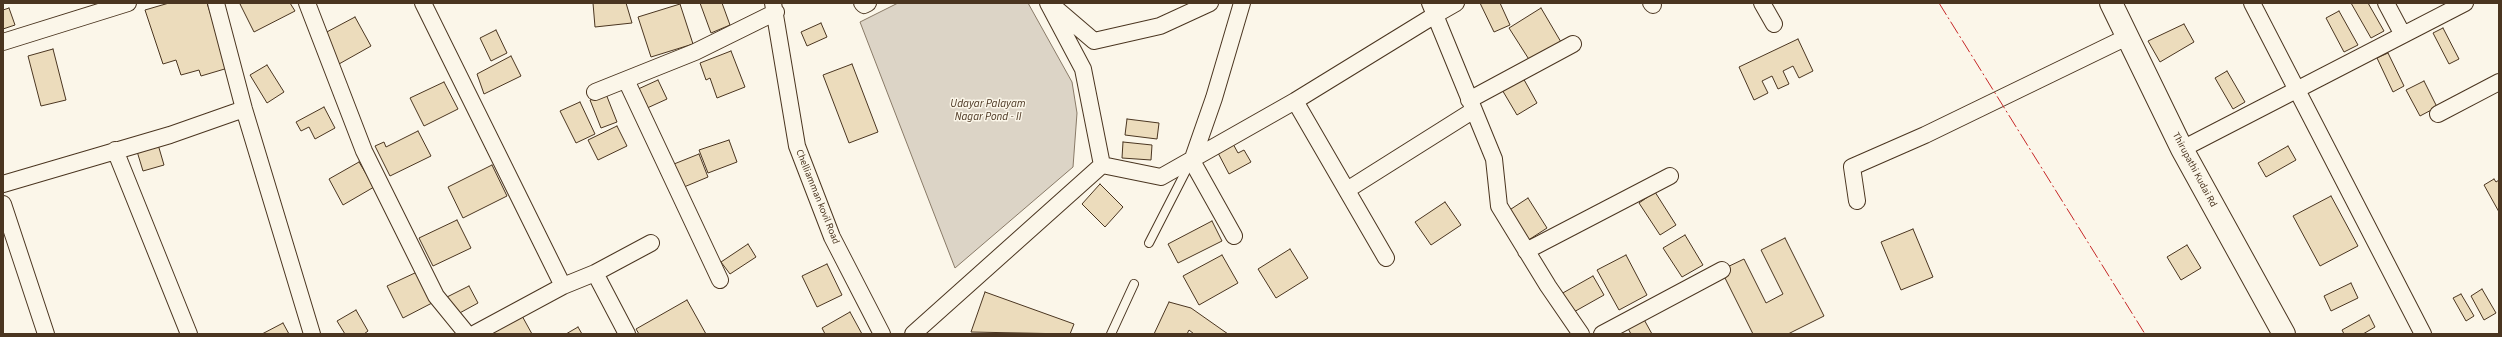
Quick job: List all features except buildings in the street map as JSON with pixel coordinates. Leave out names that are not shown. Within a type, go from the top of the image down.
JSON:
[{"type":"street","points":[[3,42],[128,3]]},
{"type":"street","points":[[216,3],[244,109],[312,334]]},
{"type":"street","points":[[307,3],[364,151],[436,296],[467,334]]},
{"type":"street","points":[[423,3],[563,286]]},
{"type":"street","points":[[862,3],[864,5],[868,3]]},
{"type":"street","points":[[1049,3],[1094,41],[1160,26],[1210,3]]},
{"type":"street","points":[[1049,3],[1083,69],[1102,165]]},
{"type":"street","points":[[1234,236],[1192,161],[1214,98],[1242,3]]},
{"type":"street","points":[[1102,165],[1162,177],[1295,101],[1433,9],[1456,3]]},
{"type":"street","points":[[1762,3],[1774,24]]},
{"type":"street","name":"Thirupathi Kudai Rd","points":[[2111,3],[2182,149],[2284,334]]},
{"type":"street","points":[[2252,3],[2423,334]]},
{"type":"street","points":[[2386,3],[2403,35]]},
{"type":"street","points":[[2182,149],[2465,3]]},
{"type":"street","points":[[595,92],[695,52],[775,7]]},
{"type":"street","name":"Chelliamman kovil Road","points":[[775,7],[797,146],[832,237],[882,334]]},
{"type":"street","points":[[1433,9],[1494,159],[1499,206],[1526,251],[1581,334]]},
{"type":"street","points":[[1857,201],[1852,168],[1925,135],[2127,37]]},
{"type":"street","points":[[1347,190],[1472,105],[1574,44]]},
{"type":"street","points":[[626,80],[720,280]]},
{"type":"street","points":[[2438,114],[2499,82]]},
{"type":"street","points":[[1295,101],[1386,258]]},
{"type":"street","points":[[3,184],[170,135],[244,109]]},
{"type":"street","points":[[115,150],[189,334]]},
{"type":"street","points":[[913,334],[1102,165]]},
{"type":"street","points":[[1526,251],[1670,176]]},
{"type":"street","points":[[3,204],[46,334]]},
{"type":"street","points":[[474,334],[563,286],[595,273],[652,243]]},
{"type":"street","points":[[1602,334],[1722,270]]},
{"type":"street","points":[[595,273],[627,334]]},
{"type":"lane","points":[[1149,243],[1192,161]]},
{"type":"lane","points":[[1111,334],[1134,284]]},
{"type":"water","name":"Udayar Palayam Nagar Pond - II","points":[[898,3],[1028,3],[1072,82],[1077,113],[1073,167],[955,268],[860,22]]},
{"type":"power","points":[[1939,3],[2145,334]]}]
